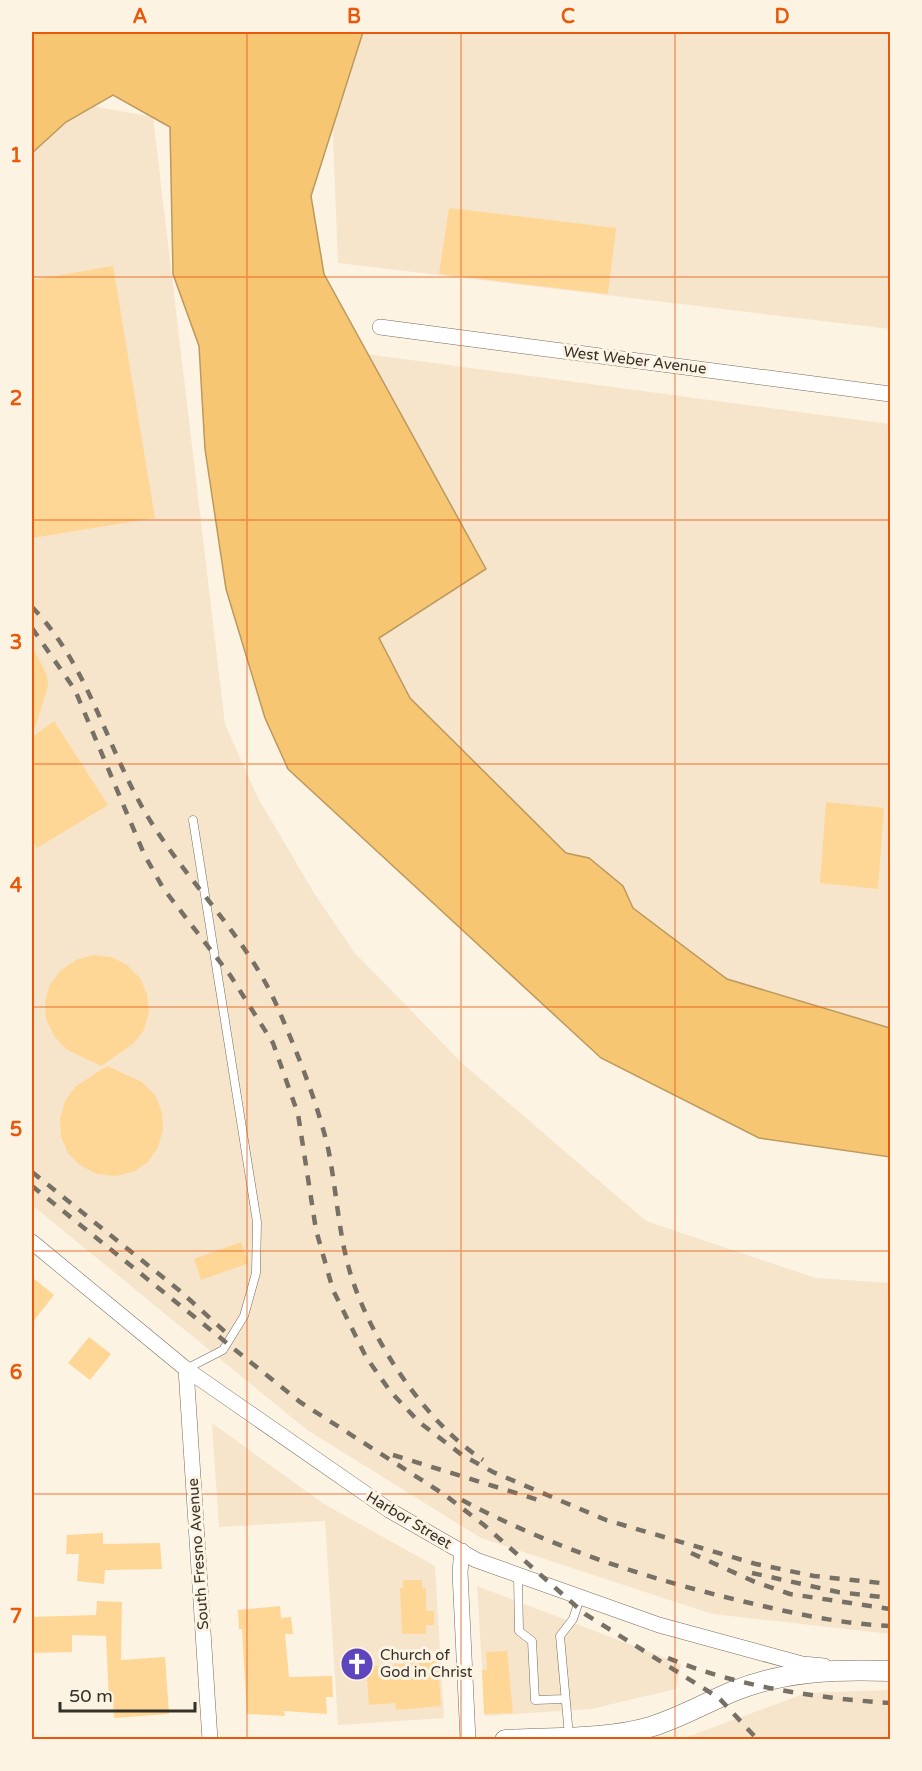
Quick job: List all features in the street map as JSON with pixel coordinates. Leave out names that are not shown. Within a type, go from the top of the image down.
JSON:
[{"type":"street","name":"West Weber Avenue","points":[[380,327],[891,394]]},
{"type":"street","name":"Harbor Street","points":[[32,1242],[186,1369],[389,1510],[462,1551],[519,1577],[659,1625],[802,1664],[851,1669]]},
{"type":"street","name":"South Fresno Avenue","points":[[186,1369],[210,1740]]},
{"type":"street","points":[[462,1551],[460,1572],[468,1740]]},
{"type":"street","points":[[505,1740],[569,1736],[648,1727],[681,1716],[734,1691],[772,1679],[811,1672],[851,1669],[891,1671]]},
{"type":"lane","points":[[186,1369],[223,1350],[244,1316],[256,1274],[257,1222],[193,820]]},
{"type":"lane","points":[[519,1577],[519,1630],[532,1641],[535,1700],[565,1699]]},
{"type":"lane","points":[[569,1736],[560,1636],[573,1620],[580,1598]]},
{"type":"shaded area","points":[[32,32],[363,32],[311,196],[324,274],[486,569],[379,638],[410,698],[566,853],[589,858],[623,886],[633,908],[727,979],[890,1028],[890,1157],[759,1138],[601,1058],[288,769],[265,718],[226,589],[205,449],[199,346],[173,274],[170,127],[113,95],[66,122],[32,153]]},
{"type":"shaded area","points":[[364,32],[890,32],[890,329],[338,263],[329,42]]},
{"type":"shaded area","points":[[81,104],[153,117],[225,724],[258,798],[314,893],[354,952],[463,1064],[646,1221],[816,1278],[890,1283],[890,1634],[712,1614],[481,1538],[307,1430],[32,1205],[32,145]]},
{"type":"shaded area","points":[[336,350],[890,424],[890,1028],[727,979],[633,908],[623,886],[589,858],[566,853],[410,698],[358,599]]},
{"type":"shaded area","points":[[212,1423],[324,1504],[435,1566],[444,1718],[338,1725],[325,1521],[219,1527]]},
{"type":"shaded area","points":[[477,1586],[681,1664],[676,1689],[591,1709],[485,1716]]},
{"type":"shaded area","points":[[890,1690],[890,1739],[682,1739],[806,1693]]},
{"type":"building","points":[[449,208],[616,228],[608,294],[439,274]]},
{"type":"building","points":[[113,266],[155,518],[32,538],[32,280]]},
{"type":"building","points":[[32,646],[47,675],[48,686],[35,728],[32,727]]},
{"type":"building","points":[[54,721],[108,805],[37,848],[32,840],[32,737]]},
{"type":"building","points":[[826,802],[884,808],[878,889],[820,883]]},
{"type":"building","points":[[93,955],[111,957],[127,965],[140,978],[147,994],[149,1012],[144,1030],[133,1044],[101,1066],[66,1049],[54,1036],[46,1019],[45,1001],[50,984],[61,970],[76,960]]},
{"type":"building","points":[[107,1066],[142,1082],[155,1095],[162,1112],[163,1130],[158,1147],[148,1162],[133,1172],[115,1176],[97,1174],[81,1166],[68,1153],[61,1137],[60,1119],[65,1101],[75,1087]]},
{"type":"building","points":[[241,1242],[249,1263],[201,1280],[194,1259]]},
{"type":"building","points":[[32,1277],[54,1295],[32,1323]]},
{"type":"building","points":[[89,1337],[111,1354],[90,1380],[68,1363]]},
{"type":"building","points":[[103,1533],[103,1544],[160,1543],[162,1569],[105,1570],[104,1584],[77,1581],[79,1554],[66,1554],[67,1535]]},
{"type":"building","points":[[403,1580],[422,1580],[422,1588],[426,1588],[426,1611],[434,1611],[434,1625],[426,1625],[426,1634],[402,1634],[400,1588],[403,1588]]},
{"type":"building","points":[[97,1601],[122,1602],[121,1660],[165,1657],[169,1714],[114,1718],[113,1700],[109,1700],[106,1636],[72,1635],[72,1652],[32,1653],[32,1617],[96,1615]]},
{"type":"building","points":[[280,1606],[281,1618],[291,1617],[293,1634],[285,1634],[289,1677],[332,1676],[333,1697],[326,1697],[327,1714],[284,1711],[285,1716],[247,1714],[242,1629],[239,1629],[238,1610]]},
{"type":"building","points":[[507,1651],[513,1713],[484,1714],[482,1670],[487,1670],[486,1652]]},
{"type":"building","points":[[438,1661],[441,1706],[396,1710],[395,1703],[369,1705],[366,1667]]},
{"type":"railway","points":[[32,607],[52,631],[84,683],[122,767],[151,822],[237,938],[268,987],[294,1046],[319,1114],[328,1148],[348,1265],[368,1319],[400,1373],[419,1399],[439,1423],[483,1460]]},
{"type":"railway","points":[[32,628],[75,690],[144,854],[163,888],[230,975],[273,1043],[298,1114],[316,1230],[333,1290],[366,1357],[390,1391],[419,1422],[462,1455],[493,1472],[606,1520],[756,1564],[814,1576],[890,1584]]},
{"type":"railway","points":[[32,1172],[180,1291],[232,1338]]},
{"type":"railway","points":[[32,1186],[300,1402],[445,1495],[484,1525],[585,1614],[719,1698],[758,1740]]},
{"type":"railway","points":[[393,1455],[545,1502]]},
{"type":"railway","points":[[462,1500],[567,1548],[676,1584],[802,1615],[890,1626]]},
{"type":"railway","points":[[691,1553],[755,1582],[790,1594],[890,1609]]},
{"type":"railway","points":[[752,1573],[838,1592],[890,1598]]},
{"type":"railway","points":[[668,1658],[722,1677],[777,1690],[890,1703]]},
{"type":"place","name":"Church of God in Christ","points":[[357,1664]]}]
